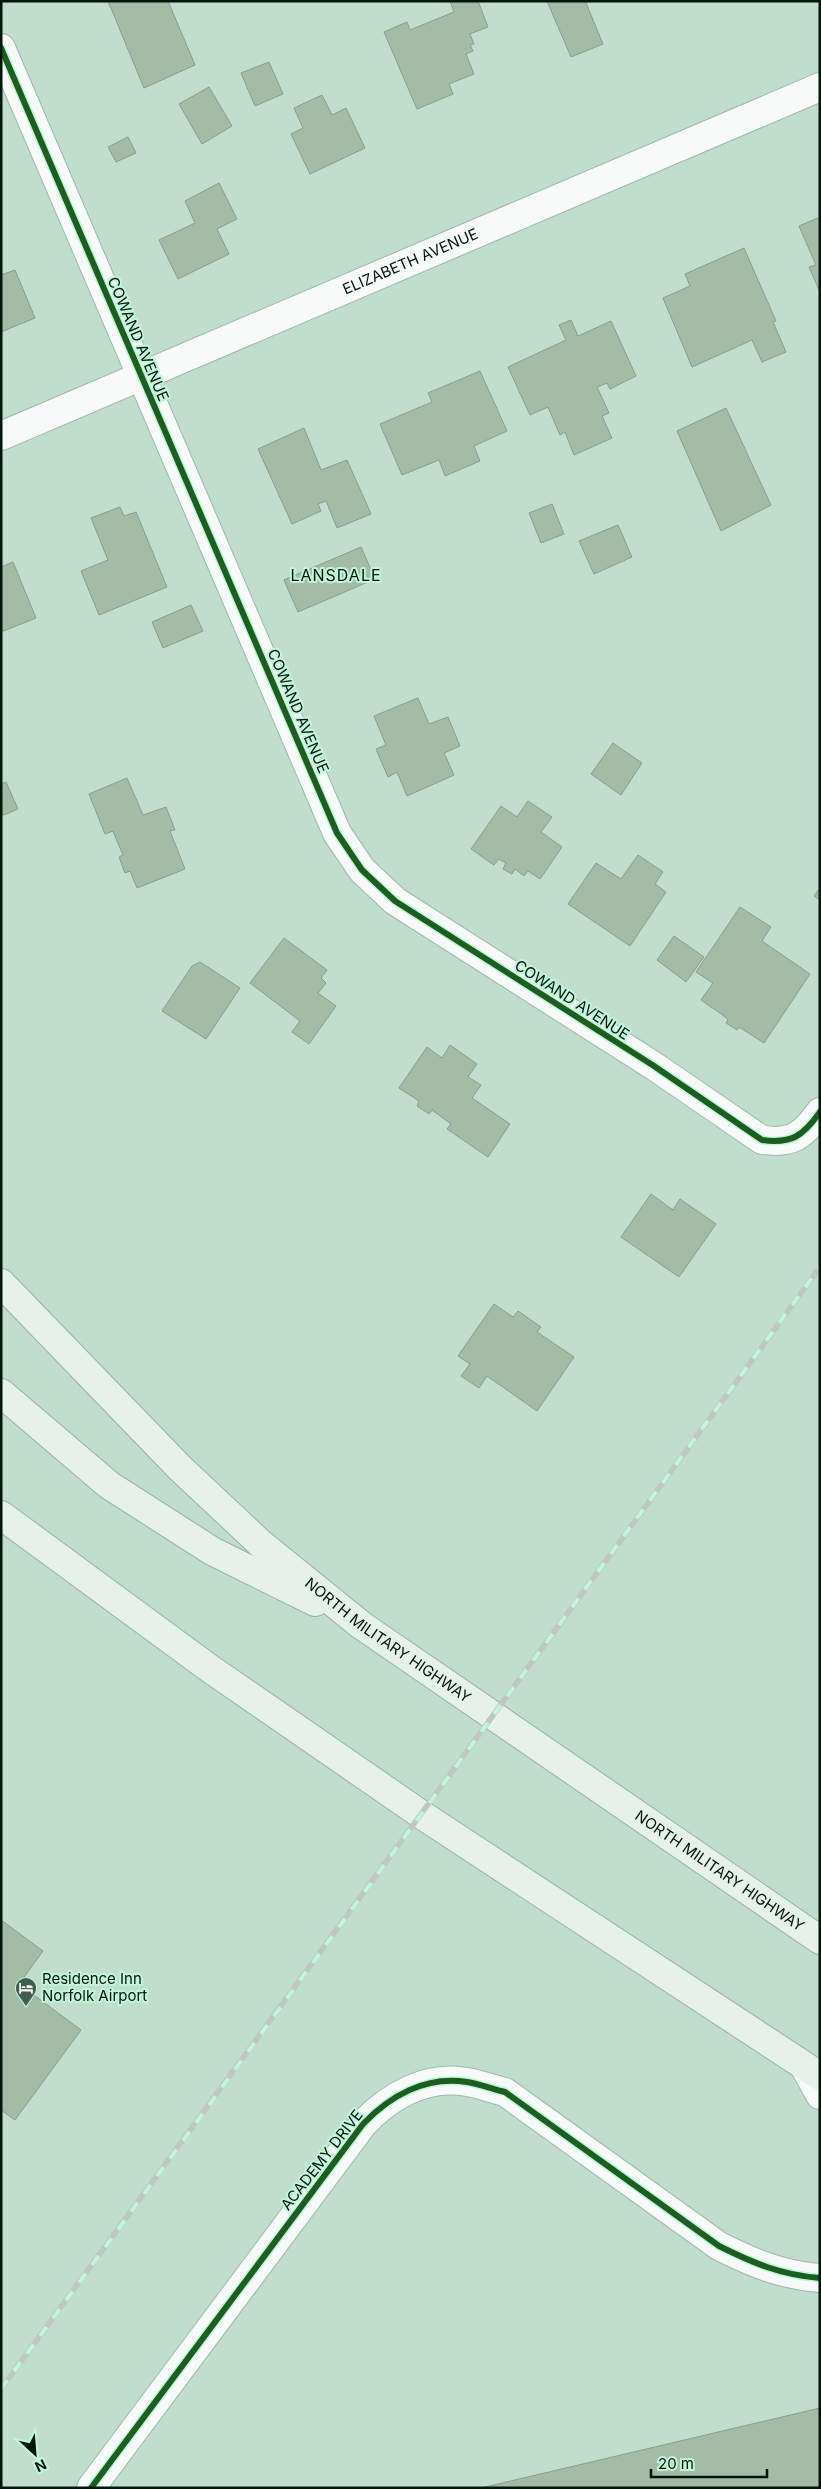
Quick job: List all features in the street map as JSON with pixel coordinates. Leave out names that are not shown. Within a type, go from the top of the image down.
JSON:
[{"type":"main road","name":"NORTH MILITARY HIGHWAY","points":[[5,1295],[180,1468],[262,1544],[361,1626],[820,1940]]},
{"type":"main road","points":[[1,1393],[109,1485],[212,1550],[361,1626]]},
{"type":"main road","points":[[1,1515],[209,1668],[422,1815],[812,2071]]},
{"type":"main road","points":[[1,1536],[34,1540]]},
{"type":"street","name":"COWAND AVENUE","points":[[1,48],[337,833],[362,870],[395,901],[654,1066],[762,1140],[782,1142],[800,1135],[820,1112]]},
{"type":"street","name":"ELIZABETH AVENUE","points":[[1,436],[820,87]]},
{"type":"street","points":[[812,2071],[820,2095]]},
{"type":"street","name":"ACADEMY DRIVE","points":[[91,2488],[363,2124],[381,2106],[408,2090],[439,2081],[466,2082],[505,2092],[719,2246],[758,2265],[813,2271]]},
{"type":"building","points":[[108,1],[168,1],[195,65],[144,88]]},
{"type":"building","points":[[450,1],[478,1],[488,27],[470,34],[474,44],[470,45],[473,51],[466,54],[474,74],[449,84],[453,94],[417,109],[384,32],[407,22],[410,30],[454,12]]},
{"type":"building","points":[[547,1],[589,1],[586,3],[603,44],[571,57]]},
{"type":"building","points":[[269,62],[283,94],[255,106],[241,73]]},
{"type":"building","points":[[209,87],[232,126],[202,144],[179,104]]},
{"type":"building","points":[[322,95],[332,115],[346,108],[365,148],[310,174],[291,134],[303,128],[294,108]]},
{"type":"building","points":[[128,137],[136,153],[116,162],[108,147]]},
{"type":"building","points":[[219,183],[237,219],[217,229],[229,254],[178,279],[159,240],[195,223],[185,201]]},
{"type":"building","points":[[820,217],[820,292],[809,267],[816,265],[799,226]]},
{"type":"building","points":[[744,248],[776,321],[773,322],[786,352],[762,362],[752,340],[692,367],[663,298],[690,286],[685,274]]},
{"type":"building","points":[[15,270],[35,318],[1,332],[1,275]]},
{"type":"building","points":[[571,320],[578,336],[611,321],[636,376],[610,389],[607,383],[597,387],[609,413],[602,416],[612,438],[574,455],[565,432],[560,435],[548,407],[530,415],[508,367],[566,340],[559,325]]},
{"type":"building","points":[[480,371],[507,431],[474,446],[480,461],[445,476],[439,460],[402,475],[380,424],[432,402],[428,393]]},
{"type":"building","points":[[726,408],[771,505],[721,531],[677,431]]},
{"type":"building","points":[[304,428],[321,470],[347,460],[371,514],[337,528],[326,501],[318,504],[321,511],[292,524],[258,449]]},
{"type":"building","points":[[552,504],[564,534],[541,543],[529,513]]},
{"type":"building","points":[[120,507],[124,516],[136,512],[167,587],[99,615],[81,571],[108,560],[91,518]]},
{"type":"building","points":[[618,525],[632,557],[594,574],[579,541]]},
{"type":"building","points":[[361,547],[375,579],[298,612],[284,580]]},
{"type":"building","points":[[13,562],[36,618],[1,632],[1,567]]},
{"type":"building","points":[[191,605],[203,631],[163,648],[152,622]]},
{"type":"building","points":[[418,698],[429,724],[448,717],[460,746],[444,753],[454,775],[407,796],[397,772],[388,777],[376,749],[386,745],[374,716]]},
{"type":"building","points":[[613,743],[642,763],[621,795],[591,774]]},
{"type":"building","points":[[127,778],[143,815],[166,807],[175,830],[170,831],[185,869],[137,888],[130,871],[125,873],[119,857],[123,855],[113,831],[105,834],[89,794]]},
{"type":"building","points":[[6,782],[18,809],[1,816],[1,784]]},
{"type":"building","points":[[528,801],[552,817],[541,832],[562,847],[540,879],[528,871],[524,876],[515,869],[512,874],[503,869],[506,863],[499,859],[494,865],[471,849],[501,806],[517,817]]},
{"type":"building","points":[[638,855],[663,872],[655,884],[666,892],[630,946],[568,904],[596,863],[621,879]]},
{"type":"building","points":[[820,888],[820,900],[814,896]]},
{"type":"building","points":[[740,907],[771,927],[762,941],[810,974],[764,1043],[739,1027],[737,1030],[726,1023],[728,1020],[724,1016],[701,1000],[713,983],[696,972]]},
{"type":"building","points":[[674,936],[704,957],[686,982],[657,960]]},
{"type":"building","points":[[284,938],[327,970],[321,978],[326,983],[318,993],[336,1006],[309,1044],[292,1032],[300,1021],[250,983]]},
{"type":"building","points":[[200,962],[240,988],[206,1039],[162,1011],[192,966]]},
{"type":"building","points":[[450,1045],[477,1064],[468,1077],[481,1085],[472,1098],[510,1124],[488,1157],[447,1129],[451,1124],[432,1110],[429,1114],[417,1106],[419,1101],[399,1088],[427,1047],[442,1058]]},
{"type":"building","points":[[651,1194],[673,1210],[680,1199],[716,1224],[679,1277],[621,1237]]},
{"type":"building","points":[[494,1304],[513,1317],[518,1311],[541,1327],[537,1332],[574,1357],[537,1411],[487,1376],[479,1388],[461,1376],[470,1364],[458,1356]]},
{"type":"building","name":"Residence Inn Norfolk Airport","points":[[1,1920],[43,1951],[19,1984],[81,2030],[15,2120],[1,2110]]},
{"type":"building","points":[[820,2408],[820,2488],[481,2488]]},
{"type":"railway","points":[[1,2389],[820,1267]]},
{"type":"cycle path","points":[[1,48],[337,833],[362,870],[395,901],[654,1066],[762,1140],[781,1141],[796,1136],[808,1127],[820,1112]]},
{"type":"cycle path","points":[[91,2488],[363,2124],[397,2097],[423,2085],[452,2081],[472,2083],[505,2092],[719,2246],[744,2258],[780,2271],[820,2278]]},
{"type":"place","name":"Residence Inn Norfolk Airport","points":[[26,2007]]},
{"type":"district","name":"LANSDALE","points":[[336,575]]}]
